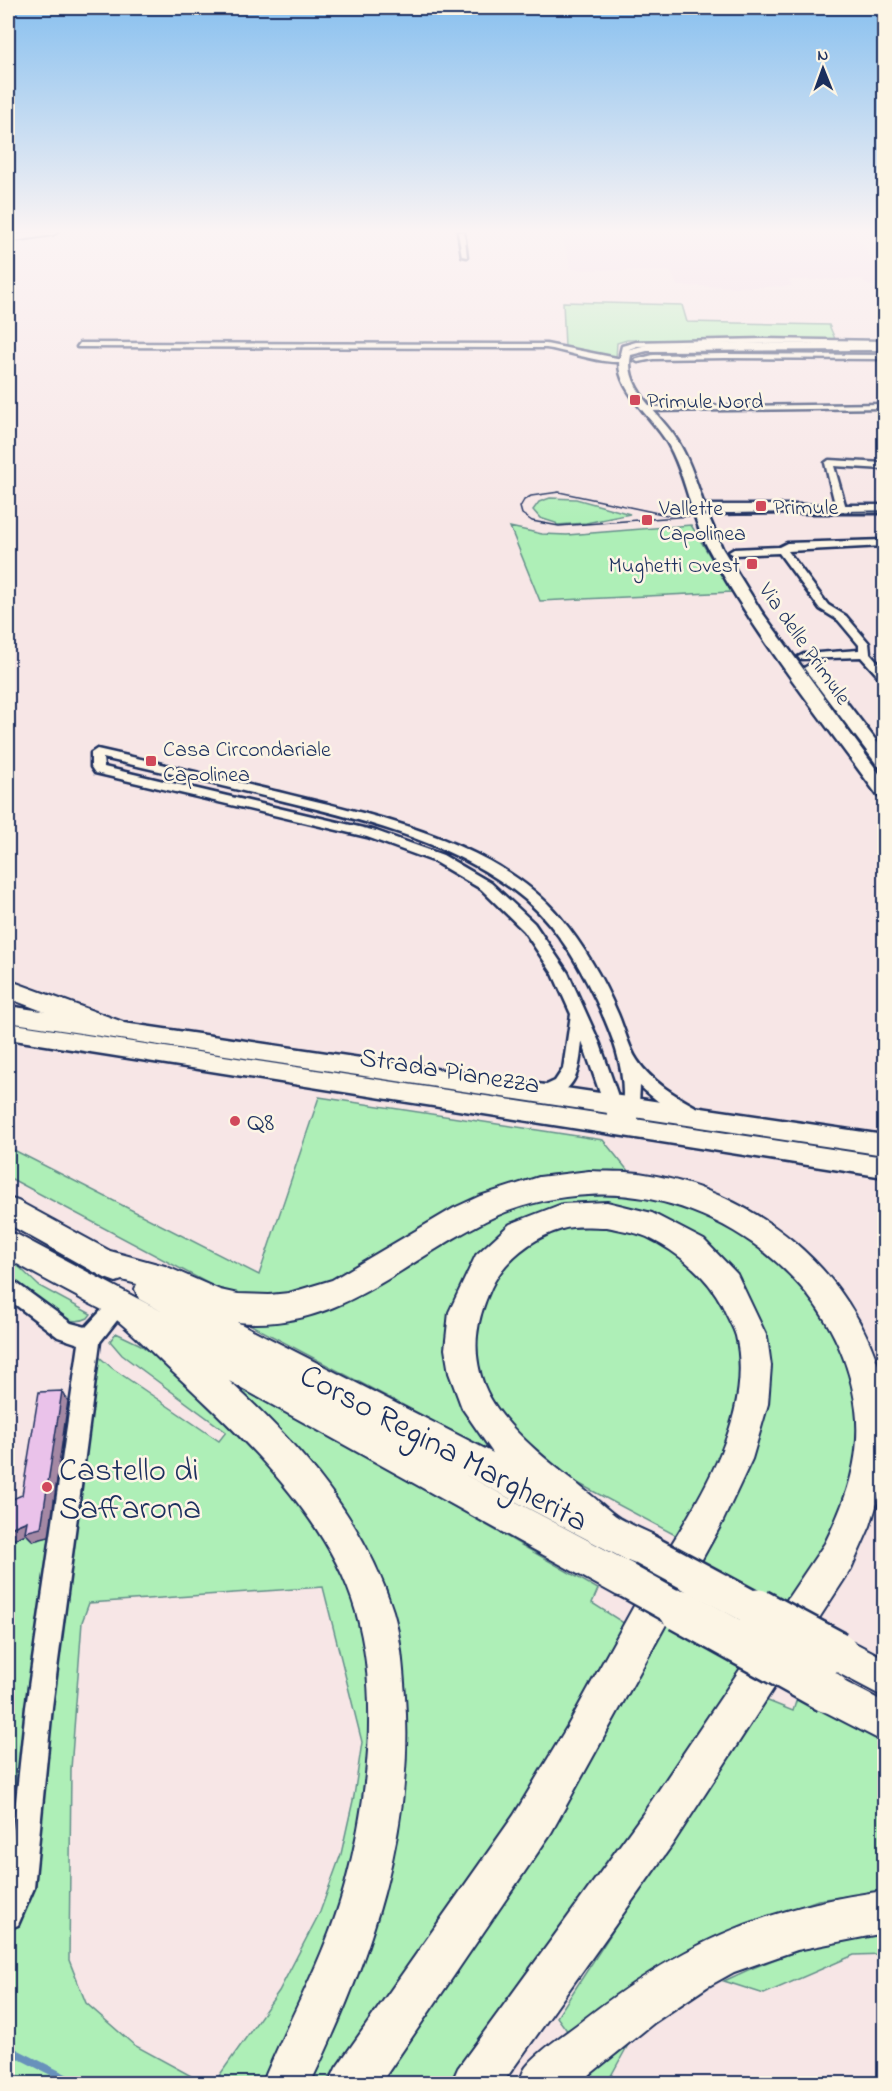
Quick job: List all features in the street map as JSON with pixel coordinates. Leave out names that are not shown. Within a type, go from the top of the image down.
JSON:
[{"type":"main road","points":[[624,357],[635,349],[647,348],[885,345]]},
{"type":"main road","points":[[638,360],[642,355],[648,353],[669,352],[885,352]]},
{"type":"main road","name":"Via delle Primule","points":[[624,357],[631,387],[691,449],[707,515],[727,567],[885,762]]},
{"type":"main road","name":"Via delle Primule","points":[[638,360],[636,367],[656,411]]},
{"type":"main road","points":[[707,515],[841,508],[885,509]]},
{"type":"main road","points":[[707,515],[885,518]]},
{"type":"main road","name":"Via delle Primule","points":[[707,515],[734,552],[885,792]]},
{"type":"main road","points":[[8,989],[70,1018]]},
{"type":"main road","points":[[8,1014],[70,1018],[114,1029]]},
{"type":"main road","points":[[50,1037],[66,1029],[70,1018]]},
{"type":"main road","name":"Strada Pianezza","points":[[114,1029],[544,1094],[623,1116],[697,1116],[885,1145]]},
{"type":"main road","name":"Strada Pianezza","points":[[8,1031],[623,1116],[885,1167]]},
{"type":"main road","points":[[102,1262],[167,1279],[212,1302],[240,1308],[288,1307],[310,1303],[348,1288],[454,1223],[489,1205],[516,1195],[573,1183],[627,1183],[694,1197],[750,1223],[787,1250],[832,1301],[860,1355],[871,1396],[874,1439],[872,1465],[867,1488],[849,1535],[838,1556],[657,1830],[474,2084]]},
{"type":"main road","name":"Corso Regina Margherita","points":[[8,1210],[222,1330],[606,1530],[636,1566],[828,1692],[885,1723]]},
{"type":"main road","points":[[352,2084],[536,1818],[730,1473],[753,1403],[756,1369],[752,1337],[741,1304],[724,1277],[705,1256],[683,1240],[650,1223],[617,1215],[588,1213],[563,1216],[537,1224],[515,1236],[495,1253],[480,1273],[469,1295],[462,1322],[460,1348],[468,1388],[479,1408],[503,1440],[606,1530]]},
{"type":"main road","name":"Corso Regina Margherita","points":[[8,1244],[120,1304],[636,1566],[836,1652],[885,1678]]},
{"type":"main road","points":[[120,1304],[227,1401],[289,1464],[335,1527],[354,1562],[372,1603],[381,1644],[389,1726],[380,1827],[366,1888],[345,1955],[316,2024],[285,2084]]},
{"type":"main road","points":[[542,2084],[616,2021],[703,1966],[745,1946],[792,1930],[844,1917],[885,1912]]},
{"type":"street","points":[[80,345],[546,346],[559,347],[596,358],[624,357],[625,348],[636,344],[724,342],[885,345]]},
{"type":"street","points":[[724,342],[801,346]]},
{"type":"street","points":[[638,360],[653,357],[725,356],[885,357]]},
{"type":"street","points":[[656,411],[885,407]]},
{"type":"street","points":[[841,508],[829,464],[885,466]]},
{"type":"street","name":"Via delle Primule","points":[[734,552],[782,550],[787,546],[885,543]]},
{"type":"street","name":"Via delle Primule","points":[[782,550],[824,607],[842,618],[865,645],[864,653]]},
{"type":"street","name":"Via delle Primule","points":[[795,651],[864,653],[885,676]]},
{"type":"street","points":[[97,753],[372,819],[439,841],[488,866],[554,918],[590,968],[603,994],[630,1065],[633,1083],[623,1116],[560,973],[529,927],[493,892],[465,872],[429,854],[371,834],[105,772],[96,767],[97,753]]},
{"type":"street","points":[[544,1094],[561,1086],[571,1070],[577,1014]]},
{"type":"street","points":[[630,1065],[646,1083],[668,1100],[697,1116]]},
{"type":"street","points":[[8,1288],[65,1330],[90,1338]]},
{"type":"street","points":[[8,1915],[20,1888],[39,1707],[90,1338],[120,1304]]},
{"type":"green space","points":[[564,330],[831,330],[835,339],[627,340],[617,343],[616,358],[576,352],[565,347]]},
{"type":"green space","points":[[550,498],[576,499],[630,514],[586,523],[557,525],[540,518],[533,510],[539,502]]},
{"type":"green space","points":[[691,525],[732,592],[540,601],[510,527],[542,534],[567,535]]},
{"type":"green space","points":[[319,1097],[603,1140],[629,1172],[590,1171],[546,1175],[506,1187],[452,1212],[340,1282],[280,1298],[228,1294],[8,1177],[8,1147],[259,1275]]},
{"type":"green space","points":[[616,1190],[719,1215],[818,1294],[863,1402],[854,1491],[803,1592],[454,2083],[374,2083],[764,1396],[705,1247],[559,1209],[454,1318],[509,1461],[236,1317],[447,1238],[528,1198]]},
{"type":"green space","points":[[623,1225],[694,1261],[734,1317],[743,1365],[736,1419],[705,1491],[677,1536],[572,1480],[540,1460],[484,1396],[472,1339],[499,1263],[549,1227]]},
{"type":"green space","points":[[8,1260],[18,1266],[39,1286],[91,1314],[88,1318],[78,1321],[69,1320],[49,1310],[16,1281],[8,1277]]},
{"type":"green space","points":[[116,1333],[139,1344],[166,1363],[282,1475],[345,1569],[361,1622],[376,1716],[353,1884],[270,2083],[214,2083],[279,1991],[320,1912],[341,1854],[354,1796],[362,1742],[323,1587],[89,1603],[82,1622],[71,1769],[69,1960],[86,2003],[134,2045],[204,2083],[8,2083],[8,1936],[24,1914],[30,1887],[47,1709],[97,1355],[112,1368],[219,1441],[226,1432],[122,1355],[110,1341]]},
{"type":"green space","points":[[228,1383],[240,1384],[598,1589],[592,1603],[630,1627],[515,1816],[325,2083],[317,2083],[312,2074],[354,1979],[394,1631]]},
{"type":"green space","points":[[35,1530],[33,1541],[54,1535],[8,1863],[8,1542]]},
{"type":"green space","points":[[798,1695],[884,1742],[884,1891],[818,1900],[714,1937],[621,1991],[568,2032],[557,2017],[763,1699],[793,1711]]},
{"type":"green space","points":[[884,1932],[884,1954],[854,1955],[764,1994],[724,1981],[802,1950],[842,1939]]},
{"type":"green space","points":[[628,2045],[607,2083],[579,2084]]},
{"type":"building","points":[[62,1391],[41,1528],[25,1532],[27,1521],[8,1529],[8,1501],[22,1495],[39,1392]]},
{"type":"waterway","points":[[8,2049],[77,2084]]},
{"type":"tram line","points":[[884,511],[667,515],[559,492],[531,496],[524,500],[520,507],[522,514],[532,521],[559,526],[691,516],[884,513]]},
{"type":"place","name":"Primule Nord","points":[[635,400]]},
{"type":"place","name":"Primule","points":[[761,506]]},
{"type":"place","name":"Vallette Capolinea","points":[[647,520]]},
{"type":"place","name":"Mughetti Ovest","points":[[752,564]]},
{"type":"place","name":"Casa Circondariale Capolinea","points":[[151,761]]},
{"type":"place","name":"Q8","points":[[235,1121]]},
{"type":"place","name":"Castello di Saffarona","points":[[47,1487]]}]
